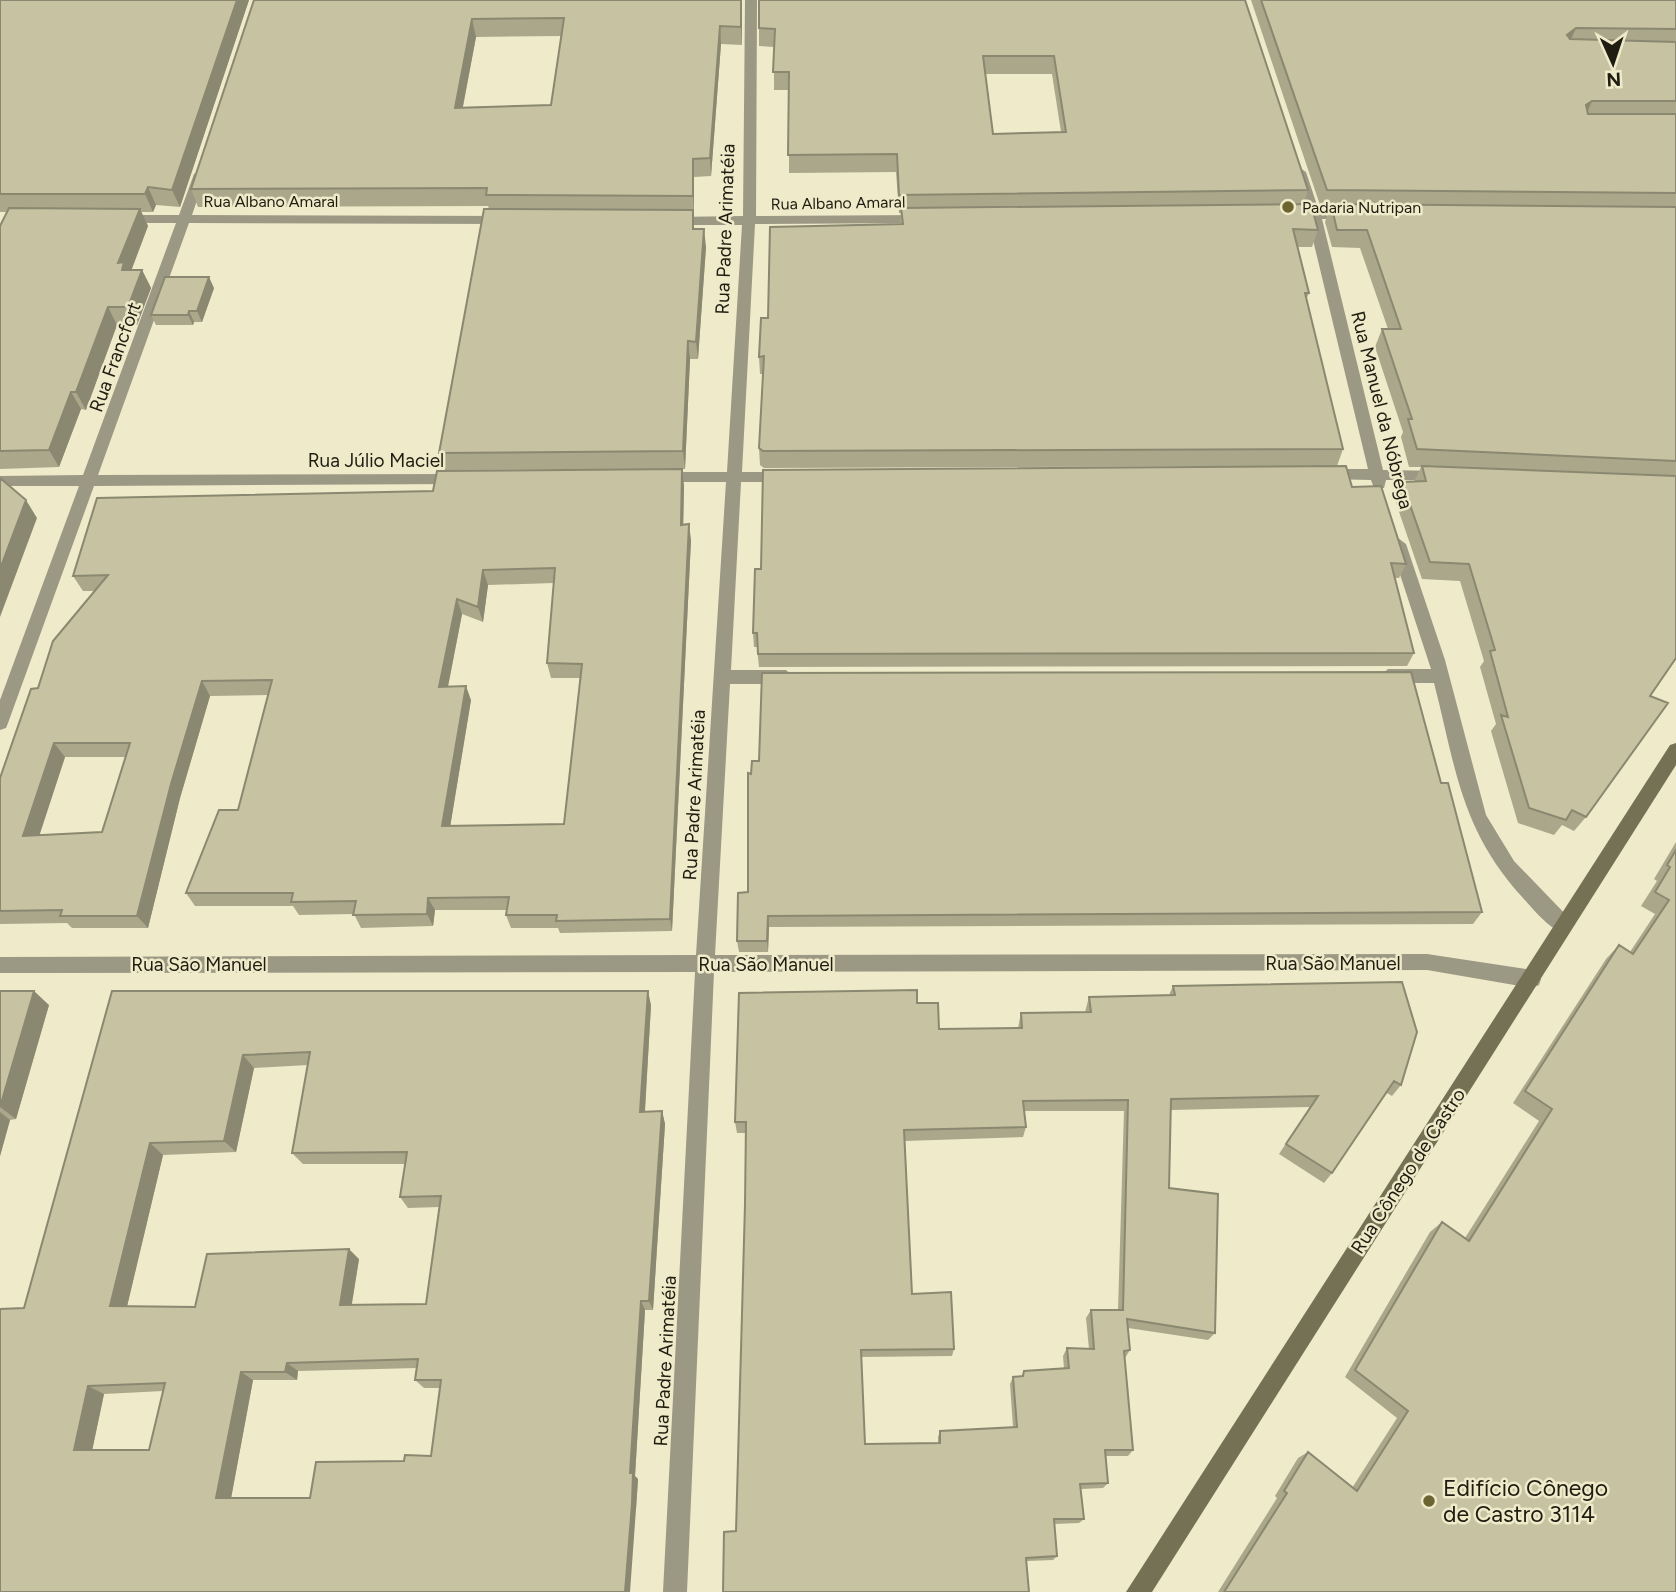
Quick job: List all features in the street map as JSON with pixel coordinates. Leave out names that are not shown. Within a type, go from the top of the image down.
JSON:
[{"type":"main road","name":"Rua Cônego de Castro","points":[[1138,1592],[1676,750]]},
{"type":"street","name":"Rua Padre Arimatéia","points":[[676,1592],[705,964],[749,221],[751,0]]},
{"type":"street","name":"Rua Manuel da Nóbrega","points":[[1293,152],[1314,215],[1384,499]]},
{"type":"street","name":"Rua Francfort","points":[[0,723],[91,481],[202,167]]},
{"type":"street","points":[[1272,215],[1369,215]]},
{"type":"street","name":"Rua Albano Amaral","points":[[106,219],[516,220]]},
{"type":"street","name":"Rua Albano Amaral","points":[[653,221],[942,219]]},
{"type":"street","points":[[1306,474],[1376,473],[1458,477]]},
{"type":"street","points":[[649,477],[803,477]]},
{"type":"street","name":"Rua Júlio Maciel","points":[[0,481],[468,479]]},
{"type":"street","name":"Rua Manuel da Nóbrega","points":[[1392,524],[1441,676],[1470,798],[1483,828],[1526,891],[1563,925]]},
{"type":"street","points":[[1372,676],[1441,676]]},
{"type":"street","points":[[722,677],[805,677]]},
{"type":"street","name":"Rua São Manuel","points":[[0,965],[1427,962],[1532,979]]},
{"type":"building","points":[[0,0],[237,0],[172,190],[148,187],[145,194],[0,194]]},
{"type":"building","points":[[254,0],[741,0],[741,27],[720,26],[710,158],[693,159],[693,196],[486,195],[487,188],[191,189]],"holes":[[[564,18],[551,105],[455,108],[472,19]]]},
{"type":"building","points":[[759,0],[1245,0],[1308,190],[899,195],[897,154],[788,155],[789,72],[773,72],[775,29],[759,28]],"holes":[[[983,56],[1054,56],[1066,132],[993,134]]]},
{"type":"building","points":[[1261,0],[1676,0],[1676,29],[1576,28],[1567,35],[1570,39],[1676,42],[1676,101],[1592,101],[1586,105],[1588,114],[1676,114],[1676,193],[1327,190]]},
{"type":"building","points":[[1311,204],[1318,230],[1293,229],[1309,293],[1305,293],[1343,449],[763,451],[759,448],[764,356],[759,357],[761,318],[768,318],[770,227],[903,224],[901,208]]},
{"type":"building","points":[[1331,204],[1676,207],[1676,461],[1417,449],[1408,419],[1412,419],[1382,329],[1401,329],[1367,230],[1337,230]]},
{"type":"building","points":[[9,208],[140,209],[118,263],[124,262],[122,270],[142,270],[128,307],[108,307],[76,392],[71,392],[49,450],[0,451],[0,226]]},
{"type":"building","points":[[484,209],[693,210],[693,229],[704,229],[696,342],[688,341],[683,451],[439,453]]},
{"type":"building","points":[[165,277],[209,277],[197,311],[189,311],[188,315],[151,315]]},
{"type":"building","points":[[1346,466],[1352,487],[1381,486],[1406,564],[1391,563],[1414,653],[758,654],[757,633],[753,633],[755,569],[761,569],[763,470]]},
{"type":"building","points":[[1422,466],[1676,476],[1676,658],[1650,696],[1668,703],[1586,817],[1572,810],[1566,820],[1529,808],[1501,715],[1508,717],[1490,651],[1495,650],[1469,564],[1430,562],[1402,482],[1426,481]]},
{"type":"building","points":[[682,469],[681,525],[689,524],[670,919],[556,921],[557,915],[506,915],[509,897],[428,898],[427,914],[353,915],[356,901],[291,902],[293,893],[186,893],[219,810],[238,810],[272,680],[202,681],[171,784],[137,916],[60,916],[62,910],[0,911],[0,778],[31,689],[38,688],[53,641],[108,575],[73,576],[97,498],[433,491],[437,471]],"holes":[[[555,568],[547,663],[582,664],[564,824],[442,826],[466,686],[439,687],[457,599],[478,607],[483,570]],[[54,743],[130,743],[102,832],[23,836]]]},
{"type":"building","points":[[0,478],[26,500],[0,569]]},
{"type":"building","points":[[1411,672],[1441,783],[1448,783],[1482,912],[768,916],[767,941],[737,941],[738,893],[748,892],[748,773],[751,774],[752,761],[759,761],[762,673]]},
{"type":"building","points":[[1676,850],[1676,1592],[1224,1592],[1287,1493],[1284,1491],[1308,1452],[1357,1491],[1408,1411],[1355,1370],[1442,1222],[1469,1241],[1552,1109],[1525,1091],[1619,945],[1633,954],[1669,900],[1655,892],[1670,867],[1667,865]]},
{"type":"building","points":[[1402,982],[1417,1032],[1401,1085],[1394,1081],[1332,1173],[1286,1144],[1318,1096],[1171,1099],[1169,1188],[1218,1194],[1215,1333],[1127,1319],[1130,1350],[1124,1351],[1133,1450],[1105,1450],[1108,1483],[1080,1484],[1084,1519],[1054,1519],[1057,1556],[1026,1558],[1029,1592],[723,1592],[724,1532],[736,1531],[745,1204],[746,1122],[735,1122],[739,993],[917,990],[917,1003],[938,1003],[939,1029],[1022,1028],[1021,1013],[1091,1012],[1089,997],[1175,995],[1173,986]],"holes":[[[1128,1100],[1123,1310],[1091,1310],[1094,1349],[1067,1348],[1069,1368],[1024,1371],[1023,1376],[1013,1377],[1017,1427],[940,1431],[940,1443],[865,1444],[861,1350],[954,1349],[951,1292],[912,1294],[904,1130],[1026,1127],[1023,1101]]]},
{"type":"building","points":[[0,991],[34,991],[0,1107]]},
{"type":"building","points":[[112,991],[648,991],[640,1112],[662,1111],[649,1301],[641,1301],[630,1473],[633,1473],[632,1504],[625,1592],[0,1592],[0,1309],[24,1308]],"holes":[[[310,1052],[292,1153],[407,1152],[400,1197],[441,1196],[426,1304],[340,1305],[349,1249],[207,1254],[195,1307],[110,1306],[150,1143],[224,1141],[243,1055]],[[418,1359],[415,1380],[441,1380],[431,1456],[405,1455],[404,1461],[316,1462],[310,1498],[216,1498],[241,1372],[285,1372],[287,1363]],[[165,1383],[149,1450],[74,1450],[88,1386]]]},
{"type":"place","name":"Padaria Nutripan","points":[[1288,207]]},
{"type":"place","name":"Edifício Cônego de Castro 3114","points":[[1429,1501]]}]
